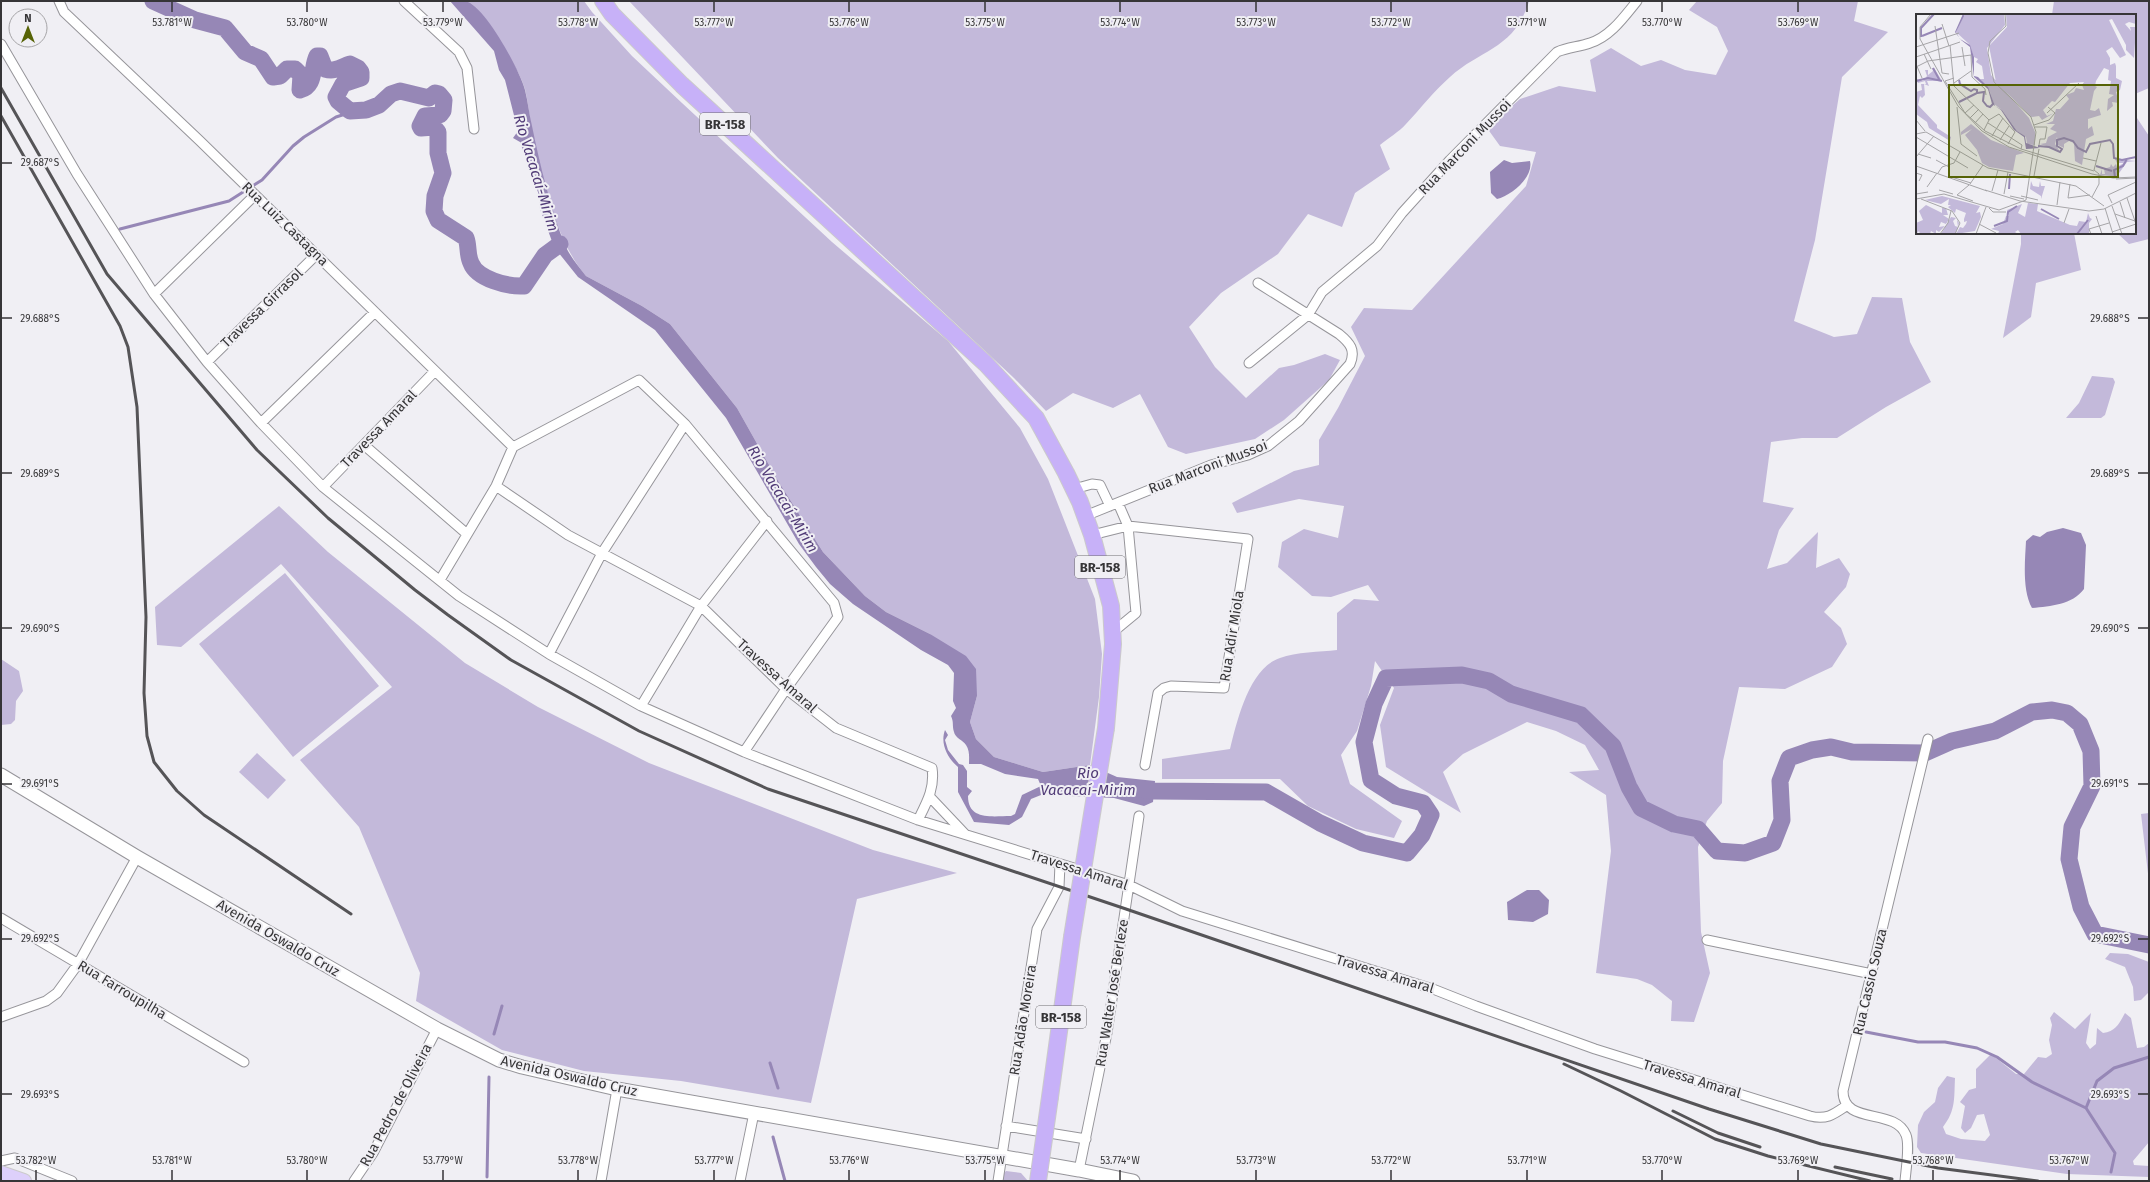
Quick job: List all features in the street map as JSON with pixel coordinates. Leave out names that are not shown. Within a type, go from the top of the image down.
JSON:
[{"type":"highway","name":"BR-158","points":[[603,1],[612,14],[682,84],[985,363],[1036,418],[1074,489],[1085,516],[1092,535],[1111,606],[1113,632],[1110,687],[1106,728],[1072,937],[1038,1181]]},
{"type":"main road","points":[[1,1173],[24,1181]]},
{"type":"street","name":"Rua Luiz Castagna","points":[[59,1],[64,12],[255,195],[513,447]]},
{"type":"street","points":[[404,1],[459,52],[467,68],[474,129]]},
{"type":"street","name":"Rua Marconi Mussoi","points":[[1249,363],[1308,314],[1322,292],[1377,246],[1402,214],[1450,160],[1557,52],[1569,46],[1591,43],[1611,31],[1637,1]]},
{"type":"street","points":[[1,44],[77,174],[154,294],[208,362],[261,424],[323,487],[459,596],[549,654],[641,706],[744,752],[918,820]]},
{"type":"street","points":[[154,294],[255,195]]},
{"type":"street","name":"Travessa Girrasol","points":[[208,362],[316,255]]},
{"type":"street","name":"Rua Marconi Mussoi","points":[[1085,516],[1212,465],[1248,455],[1268,446],[1299,421],[1350,364],[1354,357],[1351,344],[1339,334],[1258,283]]},
{"type":"street","points":[[261,424],[375,312]]},
{"type":"street","name":"Travessa Amaral","points":[[323,487],[435,371]]},
{"type":"street","points":[[440,580],[496,486],[513,447],[639,380],[685,424],[767,521],[834,603],[838,617],[786,689],[744,752]]},
{"type":"street","points":[[549,654],[602,553],[685,424]]},
{"type":"street","points":[[364,445],[467,534]]},
{"type":"street","points":[[1074,489],[1092,484],[1100,485],[1128,526],[1136,613],[1113,632]]},
{"type":"street","name":"Travessa Amaral","points":[[496,486],[568,535],[701,606],[786,689],[836,728],[932,768],[934,779],[930,797],[918,820],[1129,885],[1182,911],[1433,989],[1595,1049],[1820,1119],[1828,1118],[1846,1106]]},
{"type":"street","points":[[641,706],[701,606],[767,521]]},
{"type":"street","points":[[1092,535],[1128,526]]},
{"type":"street","name":"Rua Adir Miola","points":[[1128,526],[1248,539],[1224,688],[1171,686],[1164,688],[1158,693],[1146,765]]},
{"type":"street","name":"Rua Cassio Souza","points":[[1846,1106],[1843,1099],[1844,1092],[1928,739]]},
{"type":"street","name":"Avenida Oswaldo Cruz","points":[[1,775],[137,857],[437,1029],[499,1060],[522,1067],[617,1089],[1002,1156],[1132,1181]]},
{"type":"street","points":[[930,797],[966,835]]},
{"type":"street","name":"Rua Walter José Berleze","points":[[1080,1170],[1107,1033],[1139,816]]},
{"type":"street","points":[[1,1017],[52,998],[78,964],[137,857]]},
{"type":"street","name":"Rua Adão Moreira","points":[[998,1181],[1037,929],[1059,887],[1060,864]]},
{"type":"street","name":"Rua Farroupilha","points":[[1,918],[244,1062]]},
{"type":"street","points":[[1707,940],[1872,974]]},
{"type":"street","name":"Rua Pedro de Oliveira","points":[[354,1181],[373,1153],[437,1029]]},
{"type":"street","points":[[602,1181],[617,1089]]},
{"type":"street","points":[[1846,1106],[1851,1110],[1889,1120],[1903,1130],[1907,1137],[1905,1181]]},
{"type":"street","points":[[740,1181],[754,1113]]},
{"type":"street","points":[[1006,1126],[1086,1139]]},
{"type":"street","points":[[1,1161],[15,1158],[72,1181]]},
{"type":"shaded area","points":[[466,1],[584,1],[592,12],[632,56],[682,103],[832,242],[948,341],[1020,428],[1048,479],[1095,599],[1102,654],[1099,697],[1090,765],[1043,772],[994,757],[976,739],[970,722],[977,696],[930,634],[886,612],[865,596],[823,552],[777,479],[737,408],[670,324],[642,306],[586,276],[565,244],[557,225],[540,164],[525,89],[519,75],[479,13]]},
{"type":"shaded area","points":[[629,1],[1529,1],[1523,17],[1506,39],[1450,77],[1403,127],[1380,145],[1390,169],[1355,193],[1342,227],[1308,214],[1278,254],[1221,293],[1189,327],[1215,367],[1246,398],[1279,368],[1294,365],[1325,354],[1340,360],[1329,380],[1284,420],[1255,439],[1186,454],[1168,447],[1140,394],[1113,408],[1073,393],[1046,411],[1014,378],[778,158]]},
{"type":"shaded area","points":[[1697,1],[1858,1],[1854,21],[1888,32],[1842,77],[1815,240],[1794,321],[1834,337],[1857,334],[1872,297],[1902,298],[1910,342],[1931,382],[1886,407],[1837,438],[1802,438],[1771,442],[1763,502],[1794,508],[1779,530],[1767,569],[1787,563],[1818,532],[1816,568],[1839,558],[1850,574],[1846,587],[1824,612],[1841,628],[1847,644],[1832,667],[1785,689],[1739,687],[1723,761],[1722,803],[1707,821],[1698,847],[1701,932],[1710,973],[1694,1022],[1671,1021],[1672,1001],[1652,985],[1637,979],[1596,973],[1611,851],[1606,795],[1569,772],[1599,770],[1585,745],[1556,731],[1527,722],[1463,754],[1443,772],[1461,813],[1386,767],[1380,725],[1394,688],[1375,661],[1371,686],[1357,731],[1341,755],[1350,784],[1402,821],[1394,838],[1356,829],[1308,806],[1280,779],[1162,779],[1162,759],[1230,749],[1236,724],[1246,697],[1260,672],[1269,664],[1286,656],[1301,653],[1337,650],[1337,613],[1354,599],[1379,601],[1368,585],[1331,597],[1312,596],[1278,567],[1282,542],[1304,529],[1338,538],[1344,506],[1299,499],[1237,513],[1232,503],[1294,471],[1319,465],[1319,440],[1338,408],[1365,356],[1351,327],[1364,308],[1412,310],[1526,186],[1536,152],[1500,146],[1487,128],[1520,99],[1559,86],[1596,92],[1590,60],[1611,48],[1641,66],[1661,60],[1685,70],[1716,75],[1728,51],[1717,27],[1689,10]]},
{"type":"shaded area","points":[[2054,1],[2149,1],[2149,88],[2136,94],[2136,14],[2052,14]]},
{"type":"shaded area","points":[[2136,116],[2149,136],[2149,239],[2129,244],[2118,234],[2136,234]]},
{"type":"shaded area","points":[[2021,234],[2074,234],[2081,270],[2036,283],[2031,317],[2003,338],[2021,244]]},
{"type":"shaded area","points":[[2092,376],[2113,378],[2115,382],[2105,415],[2101,418],[2066,418],[2079,403]]},
{"type":"shaded area","points":[[279,506],[328,552],[465,663],[538,707],[649,763],[873,850],[957,873],[857,899],[811,1103],[681,1081],[584,1071],[502,1050],[416,1001],[420,973],[359,827],[300,760],[392,687],[281,564],[181,647],[157,645],[155,607]]},
{"type":"shaded area","points":[[285,573],[379,686],[293,757],[199,644]]},
{"type":"shaded area","points":[[1,659],[19,671],[23,691],[16,701],[15,720],[11,724],[1,725]]},
{"type":"shaded area","points":[[257,753],[286,780],[268,799],[239,772]]},
{"type":"shaded area","points":[[2149,813],[2149,882],[2141,814]]},
{"type":"shaded area","points":[[2110,953],[2128,954],[2149,962],[2149,992],[2141,1000],[2134,1001],[2133,987],[2125,967],[2105,959]]},
{"type":"shaded area","points":[[2054,1012],[2075,1029],[2091,1013],[2086,1043],[2090,1049],[2096,1044],[2097,1028],[2103,1033],[2111,1031],[2119,1024],[2125,1013],[2131,1018],[2137,1048],[2144,1047],[2149,1043],[2149,1142],[2133,1161],[2134,1165],[2149,1166],[2149,1177],[2067,1174],[1921,1153],[1917,1147],[1918,1125],[1924,1112],[1935,1102],[1938,1088],[1947,1076],[1955,1078],[1952,1109],[1943,1127],[1946,1134],[1961,1139],[1985,1141],[1990,1135],[1984,1114],[1977,1115],[1971,1128],[1965,1133],[1961,1128],[1965,1106],[1960,1102],[1969,1090],[1976,1088],[1976,1069],[1991,1054],[2016,1074],[2024,1074],[2038,1057],[2046,1058],[2052,1054],[2049,1040],[2052,1025],[2050,1018]]},
{"type":"shaded area","points":[[1006,1171],[1021,1173],[1028,1181],[1002,1181],[1002,1175]]},
{"type":"water","name":"Rio Vacacaí-Mirim","points":[[450,1],[465,1],[473,5],[482,14],[501,40],[522,81],[538,156],[559,229],[568,252],[586,276],[642,306],[670,324],[737,408],[777,479],[823,552],[865,596],[886,612],[930,634],[966,656],[976,669],[977,696],[970,722],[976,739],[994,757],[1043,772],[1090,765],[1117,777],[1155,781],[1153,802],[1144,806],[1114,798],[1070,796],[1046,793],[1031,799],[1022,817],[1009,825],[974,822],[958,792],[958,767],[948,755],[944,745],[943,740],[945,730],[948,735],[945,740],[948,750],[959,764],[963,765],[967,771],[967,787],[972,791],[968,796],[969,804],[972,810],[977,813],[989,816],[1011,816],[1015,814],[1022,795],[1041,786],[1038,779],[1005,774],[981,764],[969,764],[967,747],[965,743],[956,736],[953,730],[951,716],[956,708],[953,701],[954,673],[948,665],[921,650],[853,604],[830,584],[799,544],[726,418],[655,330],[578,277],[558,252],[551,252],[553,244],[540,209],[539,195],[520,142],[513,138],[518,131],[505,80],[499,70],[494,51]]},
{"type":"water","points":[[1504,160],[1512,163],[1530,161],[1530,167],[1525,179],[1515,190],[1497,199],[1491,193],[1490,172]]},
{"type":"water","points":[[2063,528],[2081,533],[2086,545],[2084,589],[2067,602],[2032,608],[2025,584],[2026,541],[2033,535],[2040,537],[2047,532]]},
{"type":"water","points":[[1527,890],[1539,890],[1549,900],[1548,914],[1533,922],[1508,920],[1507,902]]},
{"type":"waterway","points":[[153,1],[195,20],[225,28],[245,52],[261,59],[273,77],[280,76],[287,69],[295,69],[301,75],[300,90],[309,85],[317,56],[320,56],[325,69],[335,70],[350,64],[358,68],[361,72],[361,78],[343,84],[336,97],[338,101],[350,111],[366,110],[379,105],[391,94],[400,91],[429,98],[435,93],[439,94],[444,100],[443,111],[440,115],[425,116],[420,126],[421,128],[434,127],[438,132],[438,153],[443,173],[435,196],[434,211],[438,220],[466,238],[471,263],[474,269],[486,278],[510,285],[524,286],[545,255],[560,244]]},
{"type":"waterway","points":[[120,229],[229,201],[262,180],[293,146],[304,137],[336,117],[355,111]]},
{"type":"waterway","name":"Rio Vacacaí-Mirim","points":[[1132,788],[1154,791],[1266,792],[1320,823],[1363,843],[1407,853],[1422,835],[1431,815],[1423,803],[1396,796],[1371,780],[1364,742],[1374,704],[1386,678],[1462,675],[1489,681],[1511,694],[1581,715],[1613,746],[1629,787],[1641,808],[1674,824],[1698,829],[1717,851],[1745,853],[1773,843],[1782,820],[1780,781],[1789,758],[1812,750],[1831,747],[1852,752],[1925,753],[1952,741],[1995,731],[2032,712],[2052,710],[2067,713],[2080,724],[2091,751],[2092,786],[2072,827],[2069,859],[2081,907],[2095,934],[2149,945]]},
{"type":"waterway","points":[[494,1034],[502,1006]]},
{"type":"waterway","points":[[1866,1032],[1918,1042],[1945,1042],[1977,1048],[1997,1057],[2032,1082],[2086,1108]]},
{"type":"waterway","points":[[2111,1172],[2115,1153],[2086,1108],[2097,1081],[2114,1068],[2149,1057]]},
{"type":"waterway","points":[[770,1063],[778,1088]]},
{"type":"waterway","points":[[487,1177],[489,1077]]},
{"type":"waterway","points":[[773,1137],[785,1181]]},
{"type":"railway","points":[[1,88],[107,274],[257,450],[328,518],[415,590],[448,615],[511,660],[639,731],[768,789],[1126,909],[1709,1109],[1821,1144],[1938,1168],[2038,1181]]},
{"type":"railway","points":[[1,116],[120,326],[128,347],[137,407],[146,617],[144,693],[147,736],[154,762],[177,791],[204,815],[351,914]]},
{"type":"railway","points":[[1564,1064],[1715,1139],[1768,1156],[1870,1181]]},
{"type":"railway","points":[[1673,1111],[1718,1133],[1760,1147]]},
{"type":"railway","points":[[1835,1167],[1892,1179]]}]
